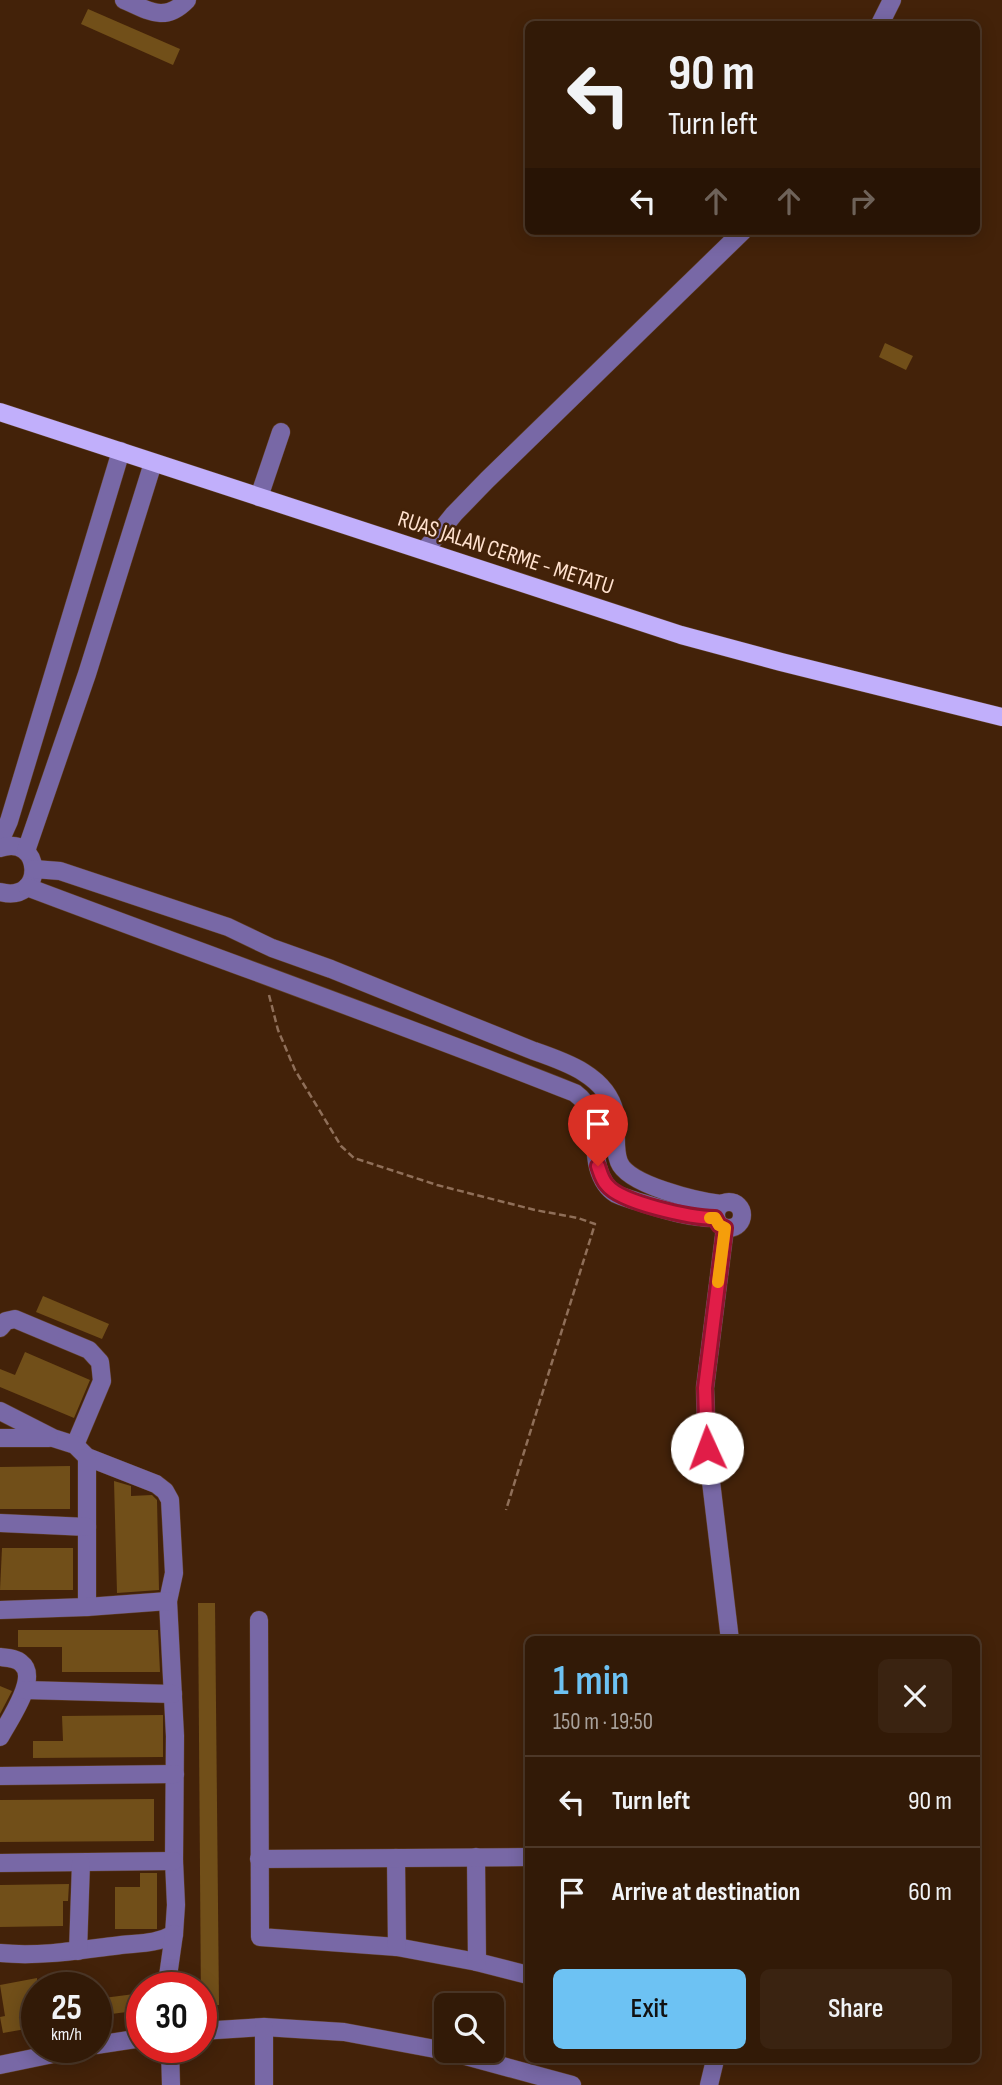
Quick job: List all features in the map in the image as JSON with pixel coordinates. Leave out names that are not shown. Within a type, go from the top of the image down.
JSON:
[{"type":"main road","name":"RUAS JALAN CERME - METATU","points":[[0,412],[681,635],[781,663],[1002,717]]},
{"type":"street","points":[[124,0],[164,15],[176,10],[187,0]]},
{"type":"street","points":[[882,21],[892,0]]},
{"type":"street","points":[[425,550],[487,480],[739,235]]},
{"type":"street","points":[[259,497],[281,432]]},
{"type":"street","points":[[0,841],[9,821],[121,451]]},
{"type":"street","points":[[26,851],[87,674],[153,463]]},
{"type":"street","points":[[57,666],[87,674]]},
{"type":"street","points":[[0,848],[16,846],[26,851],[32,859],[34,869],[33,879],[27,887],[9,894],[0,892]]},
{"type":"street","points":[[34,869],[60,871],[228,928],[272,948],[568,1063],[599,1084],[610,1097],[615,1114],[619,1162],[627,1174],[670,1192],[704,1202],[721,1217]]},
{"type":"street","points":[[27,887],[424,1033],[575,1093],[584,1100],[592,1115],[598,1166],[605,1184],[617,1194],[650,1205],[698,1218],[721,1217]]},
{"type":"street","points":[[262,975],[272,948]]},
{"type":"street","points":[[721,1217],[705,1388],[707,1448],[730,1636]]},
{"type":"street","points":[[0,1328],[6,1321],[15,1320],[89,1350],[100,1362],[102,1381],[81,1451],[87,1527],[87,1607]]},
{"type":"street","points":[[0,1411],[156,1484],[165,1491],[170,1500],[174,1573],[168,1601],[173,1694],[176,1905],[169,1972]]},
{"type":"street","points":[[0,1438],[53,1438]]},
{"type":"street","points":[[0,1523],[87,1527]]},
{"type":"street","points":[[0,1611],[168,1601]]},
{"type":"street","points":[[259,1620],[260,1937],[397,1947],[525,1974]]},
{"type":"street","points":[[0,1657],[19,1660],[27,1668],[29,1680],[0,1737]]},
{"type":"street","points":[[25,1690],[173,1694]]},
{"type":"street","points":[[0,1776],[175,1774]]},
{"type":"street","points":[[476,1857],[477,1962]]},
{"type":"street","points":[[259,1859],[525,1857]]},
{"type":"street","points":[[397,1858],[397,1947]]},
{"type":"street","points":[[0,1863],[174,1861]]},
{"type":"street","points":[[78,1951],[81,1863]]},
{"type":"street","points":[[0,1953],[18,1955],[78,1951],[159,1941],[174,1934]]},
{"type":"street","points":[[217,2030],[264,2027],[344,2032],[451,2052],[572,2085]]},
{"type":"street","points":[[264,2027],[264,2085]]},
{"type":"street","points":[[0,2065],[21,2061]]},
{"type":"street","points":[[170,2063],[171,2085]]},
{"type":"street","points":[[709,2085],[714,2063]]},
{"type":"path","points":[[262,975],[278,1030],[295,1070],[341,1146],[354,1158],[437,1185],[595,1224],[506,1510]]},
{"type":"building","points":[[88,9],[180,49],[173,65],[81,24]]},
{"type":"building","points":[[885,343],[913,356],[906,370],[879,357]]},
{"type":"building","points":[[43,1296],[109,1324],[102,1339],[36,1312]]},
{"type":"building","points":[[25,1352],[90,1380],[74,1418],[0,1387],[0,1369],[15,1375]]},
{"type":"building","points":[[70,1466],[70,1509],[0,1509],[0,1467]]},
{"type":"building","points":[[114,1481],[131,1486],[131,1496],[152,1495],[157,1500],[159,1590],[117,1593]]},
{"type":"building","points":[[2,1548],[73,1548],[73,1590],[0,1590]]},
{"type":"building","points":[[198,1603],[215,1603],[219,2005],[217,1972],[201,1972]]},
{"type":"building","points":[[18,1630],[158,1630],[160,1672],[62,1672],[62,1647],[18,1647]]},
{"type":"building","points":[[0,1686],[12,1691],[0,1714]]},
{"type":"building","points":[[163,1715],[163,1757],[33,1758],[33,1741],[63,1741],[62,1716]]},
{"type":"building","points":[[154,1799],[154,1841],[0,1842],[0,1800]]},
{"type":"building","points":[[140,1873],[157,1873],[157,1929],[115,1929],[115,1887],[140,1887]]},
{"type":"building","points":[[69,1884],[68,1901],[63,1901],[63,1926],[0,1927],[0,1885]]},
{"type":"building","points":[[21,1981],[21,2030],[3,2033],[0,2017],[5,2016],[0,1985]]},
{"type":"building","points":[[126,1995],[126,2012],[112,2014],[112,1997]]},
{"type":"slow traffic","points":[[710,1218],[715,1218],[719,1225],[725,1228],[718,1282]]},
{"type":"route","points":[[598,1166],[605,1184],[617,1194],[688,1216],[715,1218],[719,1225],[725,1228],[705,1388],[707,1448]]}]
